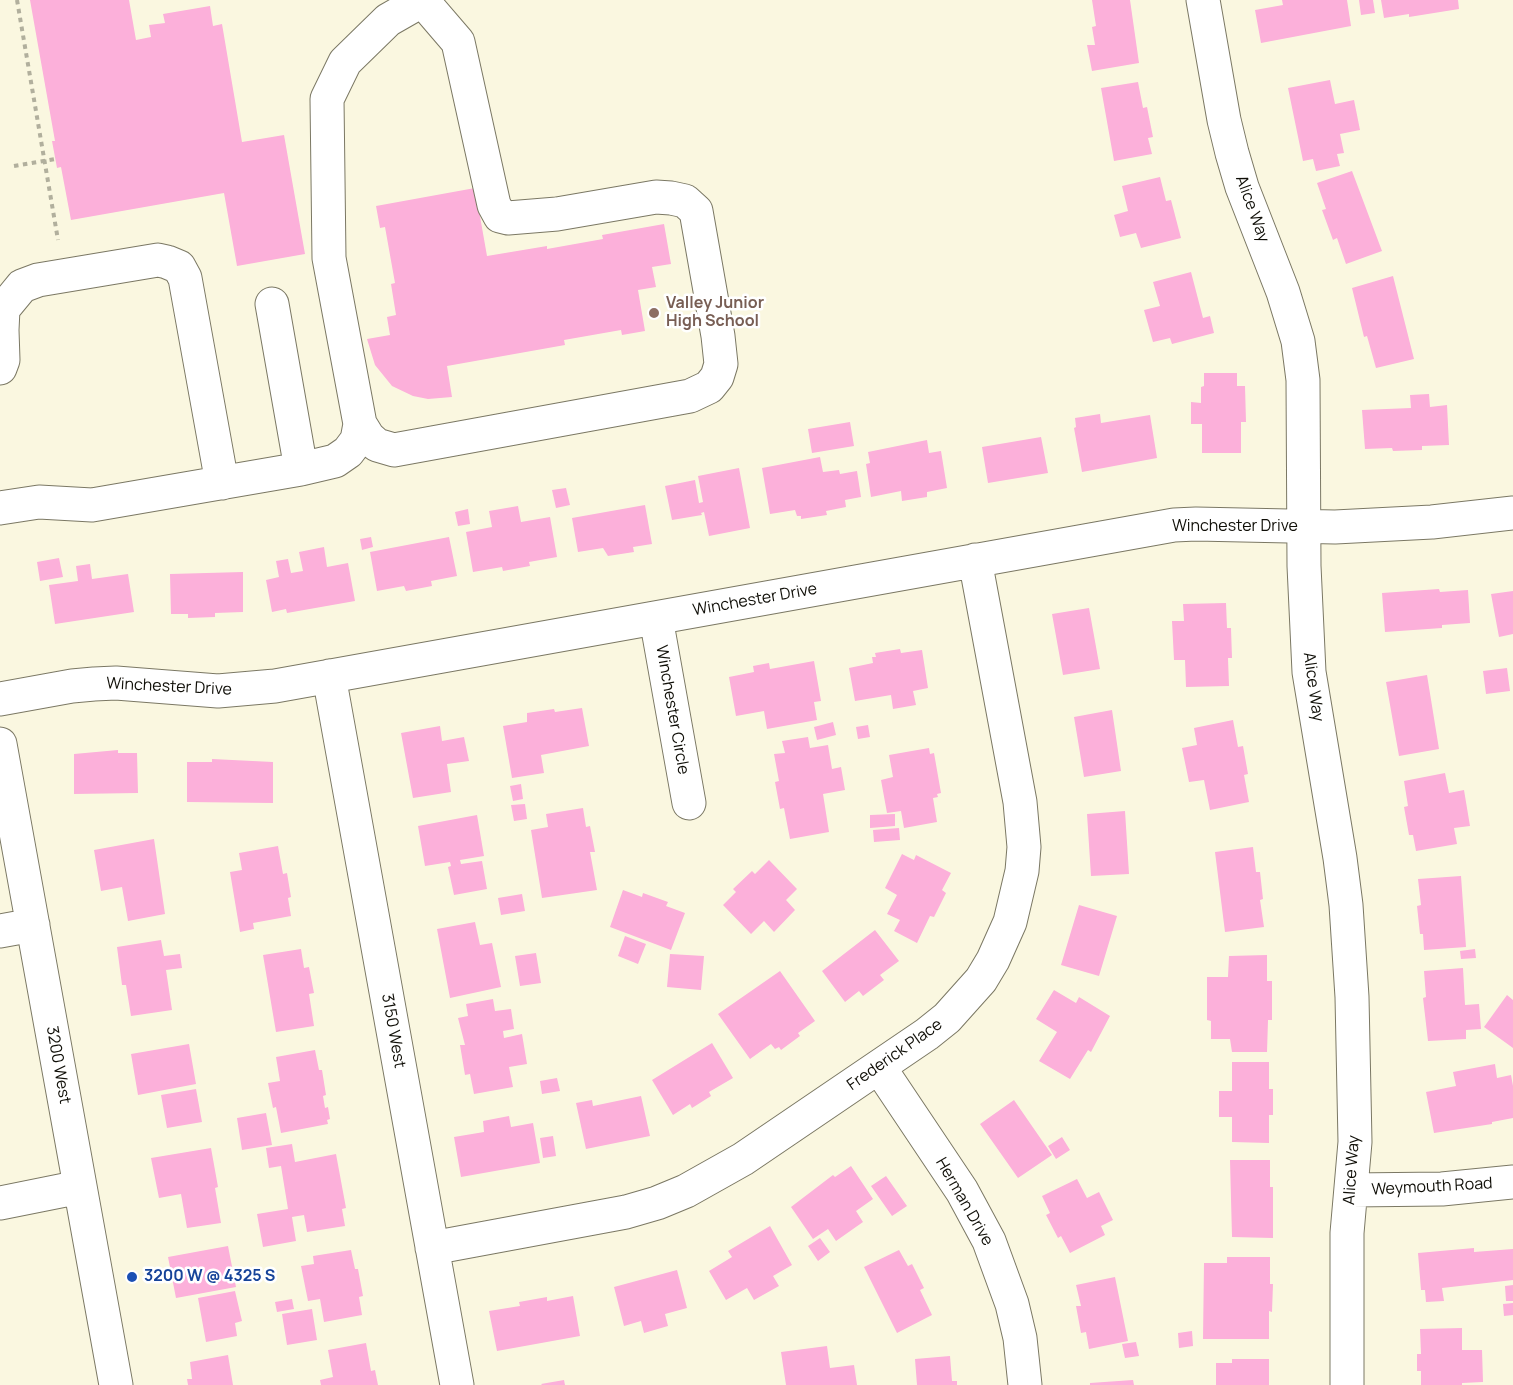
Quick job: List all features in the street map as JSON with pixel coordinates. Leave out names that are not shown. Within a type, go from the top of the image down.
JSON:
[{"type":"street","points":[[422,0],[458,42],[494,205],[500,216],[508,218],[556,214],[656,197],[685,201],[696,211],[721,364],[717,377],[709,387],[690,396],[394,450],[377,445],[368,437],[360,424],[329,258],[327,99],[345,62],[388,20],[422,0]]},
{"type":"street","name":"Alice Way","points":[[1203,0],[1232,153],[1242,187],[1283,292],[1301,359],[1305,400],[1304,527],[1309,672],[1340,858],[1350,948],[1354,1142],[1347,1233],[1347,1385]]},
{"type":"street","points":[[0,368],[3,360],[3,309],[22,286],[38,280],[158,260],[167,261],[179,267],[185,278],[222,483]]},
{"type":"street","points":[[272,304],[302,469]]},
{"type":"street","points":[[0,508],[39,502],[92,505],[302,469],[335,461],[348,452],[357,440],[360,424]]},
{"type":"street","name":"Winchester Drive","points":[[0,699],[94,684],[116,683],[218,691],[275,686],[1174,525],[1304,527],[1393,525],[1513,513]]},
{"type":"street","name":"Frederick Place","points":[[432,1248],[594,1219],[657,1203],[686,1191],[743,1159],[879,1067],[947,1018],[981,980],[1010,922],[1020,880],[1024,847],[1021,813],[975,561]]},
{"type":"street","name":"Winchester Circle","points":[[656,618],[689,802]]},
{"type":"street","name":"3150 West","points":[[329,676],[457,1385]]},
{"type":"street","name":"3200 West","points":[[0,744],[116,1385]]},
{"type":"street","points":[[0,931],[33,925]]},
{"type":"street","name":"Herman Drive","points":[[879,1067],[962,1191],[989,1241],[1012,1304],[1020,1338],[1025,1385]]},
{"type":"street","name":"Weymouth Road","points":[[1351,1190],[1442,1189],[1513,1182]]},
{"type":"street","points":[[0,1203],[80,1187]]},
{"type":"path","points":[[17,0],[58,240]]},
{"type":"path","points":[[14,166],[55,159]]},
{"type":"building","points":[[30,0],[129,0],[136,40],[151,37],[149,25],[165,23],[163,14],[210,6],[213,26],[222,24],[242,142],[284,135],[305,254],[237,266],[224,193],[71,220],[61,167],[57,168],[52,141],[55,141]]},
{"type":"building","points":[[1092,0],[1130,0],[1139,63],[1092,71],[1087,45],[1095,45],[1092,27],[1096,26]]},
{"type":"building","points":[[1282,0],[1347,0],[1351,26],[1261,43],[1255,10],[1283,5]]},
{"type":"building","points":[[1359,0],[1373,0],[1375,13],[1361,15]]},
{"type":"building","points":[[1381,0],[1458,0],[1459,9],[1409,17],[1409,14],[1384,18]]},
{"type":"building","points":[[1330,80],[1335,104],[1354,100],[1360,130],[1340,134],[1344,153],[1337,154],[1340,166],[1316,171],[1313,159],[1303,161],[1288,88]]},
{"type":"building","points":[[1138,82],[1143,108],[1147,107],[1153,137],[1148,138],[1152,154],[1114,161],[1101,88]]},
{"type":"building","points":[[1352,171],[1382,251],[1346,264],[1337,238],[1333,240],[1322,210],[1326,209],[1317,183]]},
{"type":"building","points":[[1160,177],[1166,201],[1171,200],[1181,238],[1141,248],[1136,233],[1120,237],[1114,215],[1128,211],[1122,186]]},
{"type":"building","points":[[475,188],[487,256],[603,239],[602,235],[664,224],[671,264],[652,267],[656,287],[638,290],[645,331],[622,335],[621,330],[564,340],[565,345],[447,366],[452,397],[428,399],[413,396],[392,386],[375,365],[367,339],[390,335],[387,317],[396,315],[391,284],[395,283],[385,227],[380,228],[376,206]]},
{"type":"building","points":[[1191,272],[1203,318],[1210,316],[1214,333],[1172,344],[1170,338],[1153,342],[1144,310],[1160,306],[1153,282]]},
{"type":"building","points":[[1393,276],[1414,359],[1376,368],[1367,336],[1364,337],[1352,288]]},
{"type":"building","points":[[1204,373],[1237,373],[1237,386],[1245,386],[1246,422],[1241,422],[1241,453],[1202,453],[1202,424],[1191,424],[1191,402],[1201,403]]},
{"type":"building","points":[[1429,394],[1430,407],[1447,405],[1449,445],[1422,446],[1422,450],[1365,449],[1362,410],[1411,408],[1410,395]]},
{"type":"building","points":[[1100,414],[1101,423],[1150,415],[1157,458],[1082,472],[1074,428],[1076,427],[1075,418]]},
{"type":"building","points":[[850,422],[854,446],[812,453],[808,429]]},
{"type":"building","points":[[1041,437],[1048,473],[988,483],[982,447]]},
{"type":"building","points":[[927,440],[929,453],[941,451],[947,488],[927,492],[927,497],[902,501],[901,491],[871,497],[866,464],[870,463],[868,452]]},
{"type":"building","points":[[820,457],[823,472],[839,470],[840,474],[857,471],[861,497],[845,500],[846,507],[826,511],[827,515],[801,519],[795,510],[770,514],[762,468]]},
{"type":"building","points":[[739,468],[750,528],[709,536],[704,512],[701,513],[702,515],[672,520],[665,486],[695,480],[699,503],[703,502],[698,476]]},
{"type":"building","points":[[566,488],[570,505],[556,508],[552,490]]},
{"type":"building","points":[[645,505],[652,544],[633,547],[634,552],[608,556],[603,548],[578,552],[572,518]]},
{"type":"building","points":[[518,506],[521,522],[550,517],[557,557],[529,562],[530,566],[503,571],[502,567],[473,572],[466,532],[492,527],[489,511]]},
{"type":"building","points":[[468,509],[470,524],[458,526],[455,512]]},
{"type":"building","points":[[371,537],[373,547],[362,550],[360,539]]},
{"type":"building","points":[[449,537],[457,576],[431,581],[432,586],[406,591],[404,586],[377,591],[370,552]]},
{"type":"building","points":[[324,547],[327,567],[348,563],[355,601],[287,613],[286,609],[272,612],[266,580],[279,577],[276,561],[288,559],[291,573],[303,571],[299,552]]},
{"type":"building","points":[[59,558],[63,577],[40,581],[37,562]]},
{"type":"building","points":[[90,564],[92,579],[128,574],[134,612],[55,624],[49,585],[78,581],[76,566]]},
{"type":"building","points":[[243,572],[243,612],[215,613],[215,617],[188,618],[188,614],[171,614],[170,574]]},
{"type":"building","points":[[1439,589],[1440,592],[1468,590],[1470,623],[1442,625],[1442,628],[1385,632],[1382,593]]},
{"type":"building","points":[[1513,591],[1513,634],[1499,637],[1491,594]]},
{"type":"building","points":[[1226,603],[1227,628],[1231,628],[1232,658],[1228,658],[1229,686],[1186,687],[1185,660],[1174,660],[1172,621],[1184,621],[1183,604]]},
{"type":"building","points":[[1089,608],[1100,669],[1063,675],[1052,614]]},
{"type":"building","points":[[900,649],[901,653],[922,650],[928,688],[913,691],[916,705],[893,709],[891,695],[855,701],[849,668],[873,663],[872,657],[876,657],[875,653]]},
{"type":"building","points":[[814,661],[821,701],[814,702],[817,720],[767,729],[764,711],[736,716],[729,677],[754,672],[753,666],[769,663],[770,669]]},
{"type":"building","points":[[1507,668],[1510,691],[1486,694],[1483,671]]},
{"type":"building","points":[[1427,675],[1439,749],[1399,756],[1386,682]]},
{"type":"building","points":[[582,708],[589,746],[541,755],[544,773],[512,778],[503,726],[527,722],[527,713]]},
{"type":"building","points":[[1112,710],[1121,771],[1084,777],[1074,717]]},
{"type":"building","points":[[1233,720],[1238,747],[1243,746],[1248,774],[1244,775],[1249,802],[1210,810],[1204,780],[1189,782],[1182,748],[1197,745],[1194,728]]},
{"type":"building","points":[[833,722],[836,735],[817,740],[814,727]]},
{"type":"building","points":[[868,725],[870,737],[858,739],[856,727]]},
{"type":"building","points":[[440,726],[442,741],[464,737],[469,761],[447,764],[451,792],[413,798],[401,733]]},
{"type":"building","points":[[808,737],[810,748],[828,745],[832,769],[841,767],[845,790],[823,794],[829,832],[790,839],[784,808],[780,809],[775,782],[779,781],[774,754],[785,753],[782,741]]},
{"type":"building","points":[[929,748],[930,754],[934,753],[941,793],[937,794],[938,797],[933,798],[937,822],[904,828],[901,811],[887,813],[881,780],[893,777],[889,755]]},
{"type":"building","points":[[118,750],[118,753],[137,753],[138,793],[74,794],[74,754]]},
{"type":"building","points":[[212,759],[273,762],[273,803],[187,802],[187,762],[212,762]]},
{"type":"building","points":[[1445,773],[1449,793],[1464,790],[1470,826],[1454,828],[1457,844],[1416,851],[1413,835],[1409,835],[1404,807],[1408,806],[1404,781]]},
{"type":"building","points":[[521,784],[523,799],[513,801],[510,786]]},
{"type":"building","points":[[525,804],[527,819],[514,821],[511,805]]},
{"type":"building","points":[[583,808],[586,827],[590,826],[595,852],[590,852],[597,890],[542,898],[531,830],[548,827],[546,814]]},
{"type":"building","points":[[1125,811],[1129,874],[1091,876],[1087,814]]},
{"type":"building","points":[[895,814],[895,826],[870,828],[870,815]]},
{"type":"building","points":[[477,815],[484,856],[460,860],[461,864],[482,861],[487,889],[454,895],[448,867],[451,866],[450,862],[425,866],[418,826]]},
{"type":"building","points":[[899,828],[900,840],[874,842],[873,830]]},
{"type":"building","points":[[154,839],[165,914],[128,921],[122,887],[101,891],[94,850]]},
{"type":"building","points":[[278,846],[283,874],[287,873],[291,916],[253,923],[254,929],[240,932],[230,872],[242,870],[239,853]]},
{"type":"building","points":[[1253,847],[1256,872],[1260,872],[1263,899],[1260,900],[1264,927],[1225,932],[1215,852]]},
{"type":"building","points":[[902,854],[914,860],[916,855],[951,873],[942,890],[946,893],[934,917],[930,916],[917,943],[894,931],[900,920],[887,914],[897,895],[885,888]]},
{"type":"building","points":[[769,860],[797,889],[786,900],[795,910],[774,932],[764,921],[751,934],[723,905],[736,892],[733,889],[752,871],[755,874]]},
{"type":"building","points":[[1461,876],[1466,947],[1424,950],[1417,906],[1421,905],[1418,879]]},
{"type":"building","points":[[623,890],[642,897],[643,893],[668,902],[666,906],[685,913],[671,950],[610,927]]},
{"type":"building","points":[[522,894],[525,911],[501,915],[498,898]]},
{"type":"building","points":[[1079,905],[1117,916],[1099,976],[1061,965]]},
{"type":"building","points":[[475,922],[480,945],[492,943],[501,987],[450,998],[437,929]]},
{"type":"building","points":[[875,930],[899,961],[880,975],[884,980],[863,996],[859,991],[845,1002],[822,971]]},
{"type":"building","points":[[625,936],[646,944],[638,964],[618,956]]},
{"type":"building","points":[[161,940],[164,956],[180,954],[182,968],[166,970],[172,1010],[131,1016],[126,985],[122,985],[117,947]]},
{"type":"building","points":[[301,949],[304,968],[309,967],[314,993],[309,994],[314,1026],[276,1032],[263,955]]},
{"type":"building","points":[[1475,949],[1476,958],[1461,959],[1460,951]]},
{"type":"building","points":[[536,953],[541,983],[520,986],[515,956]]},
{"type":"building","points":[[670,954],[704,956],[701,990],[667,987]]},
{"type":"building","points":[[1267,955],[1267,981],[1272,981],[1272,1020],[1268,1020],[1267,1052],[1232,1052],[1230,1039],[1211,1039],[1211,1021],[1207,1020],[1207,977],[1228,977],[1229,956]]},
{"type":"building","points":[[1463,968],[1465,1005],[1479,1004],[1481,1029],[1466,1030],[1466,1039],[1428,1041],[1423,998],[1426,997],[1424,971]]},
{"type":"building","points":[[780,971],[815,1021],[798,1033],[800,1036],[781,1050],[779,1047],[775,1049],[771,1044],[750,1059],[718,1014]]},
{"type":"building","points":[[1054,990],[1076,1003],[1079,997],[1110,1016],[1091,1052],[1088,1050],[1070,1079],[1039,1061],[1057,1032],[1036,1019]]},
{"type":"building","points":[[1507,995],[1513,1000],[1513,1048],[1484,1027]]},
{"type":"building","points":[[493,999],[495,1011],[511,1009],[514,1029],[503,1031],[504,1038],[522,1034],[527,1064],[509,1067],[513,1087],[474,1094],[470,1074],[465,1075],[460,1045],[465,1045],[458,1018],[468,1016],[466,1004]]},
{"type":"building","points":[[712,1043],[733,1078],[709,1092],[711,1096],[692,1108],[690,1104],[673,1115],[652,1080]]},
{"type":"building","points":[[189,1044],[196,1084],[138,1095],[131,1054]]},
{"type":"building","points":[[315,1050],[319,1070],[322,1070],[326,1095],[323,1096],[330,1119],[327,1120],[328,1124],[281,1133],[268,1083],[280,1081],[276,1057]]},
{"type":"building","points":[[1232,1062],[1269,1062],[1269,1089],[1273,1089],[1273,1115],[1269,1115],[1269,1143],[1232,1142],[1232,1117],[1219,1117],[1219,1091],[1232,1091]]},
{"type":"building","points":[[1495,1064],[1497,1078],[1511,1075],[1513,1118],[1492,1122],[1492,1124],[1434,1133],[1426,1092],[1456,1086],[1453,1072]]},
{"type":"building","points":[[557,1078],[560,1091],[542,1094],[540,1081]]},
{"type":"building","points":[[196,1089],[202,1122],[167,1128],[161,1095]]},
{"type":"building","points":[[641,1096],[650,1136],[586,1149],[576,1103],[592,1100],[593,1106]]},
{"type":"building","points":[[1014,1100],[1052,1155],[1018,1178],[980,1124]]},
{"type":"building","points":[[266,1113],[272,1145],[242,1150],[237,1118]]},
{"type":"building","points":[[509,1116],[511,1127],[533,1123],[540,1163],[461,1177],[454,1137],[484,1132],[483,1121]]},
{"type":"building","points":[[553,1136],[556,1156],[543,1158],[540,1138]]},
{"type":"building","points":[[1062,1137],[1070,1150],[1056,1159],[1048,1146]]},
{"type":"building","points":[[292,1144],[295,1162],[336,1154],[346,1208],[342,1209],[345,1226],[307,1232],[304,1215],[292,1217],[296,1241],[263,1247],[257,1214],[288,1209],[281,1166],[269,1168],[266,1148]]},
{"type":"building","points":[[211,1148],[221,1223],[187,1228],[181,1194],[159,1198],[151,1158]]},
{"type":"building","points":[[1230,1160],[1270,1160],[1270,1187],[1273,1187],[1273,1238],[1232,1237]]},
{"type":"building","points":[[851,1166],[873,1199],[856,1211],[863,1222],[836,1241],[828,1229],[813,1239],[791,1207],[833,1175],[835,1177]]},
{"type":"building","points":[[886,1176],[907,1206],[892,1216],[871,1186]]},
{"type":"building","points":[[1077,1179],[1087,1198],[1099,1192],[1113,1220],[1101,1226],[1105,1235],[1070,1253],[1061,1236],[1058,1238],[1046,1215],[1050,1213],[1042,1196]]},
{"type":"building","points":[[770,1226],[792,1265],[773,1276],[779,1286],[754,1300],[747,1288],[726,1300],[709,1271],[732,1257],[728,1251]]},
{"type":"building","points":[[820,1238],[830,1252],[818,1261],[808,1246]]},
{"type":"building","points":[[228,1246],[236,1287],[176,1298],[168,1257]]},
{"type":"building","points":[[1474,1248],[1474,1252],[1513,1249],[1513,1280],[1442,1288],[1444,1301],[1426,1302],[1425,1290],[1421,1290],[1418,1253]]},
{"type":"building","points":[[351,1250],[355,1269],[358,1269],[363,1296],[359,1297],[362,1315],[324,1322],[320,1299],[308,1301],[301,1266],[314,1264],[313,1256]]},
{"type":"building","points":[[899,1250],[908,1266],[912,1264],[924,1288],[920,1290],[932,1315],[897,1333],[864,1267]]},
{"type":"building","points":[[1227,1257],[1270,1257],[1270,1284],[1273,1284],[1272,1312],[1269,1311],[1269,1339],[1203,1339],[1204,1263],[1227,1263]]},
{"type":"building","points":[[677,1270],[687,1308],[665,1314],[668,1326],[644,1333],[641,1321],[624,1326],[614,1287]]},
{"type":"building","points":[[1115,1277],[1128,1341],[1089,1349],[1086,1332],[1081,1333],[1076,1306],[1081,1306],[1076,1285]]},
{"type":"building","points":[[1513,1285],[1513,1301],[1506,1301],[1505,1286]]},
{"type":"building","points":[[235,1291],[242,1321],[235,1323],[237,1336],[206,1342],[198,1298]]},
{"type":"building","points":[[573,1296],[580,1336],[497,1351],[489,1311],[520,1306],[519,1302],[547,1297],[547,1301]]},
{"type":"building","points":[[292,1299],[294,1309],[277,1312],[275,1302]]},
{"type":"building","points":[[1513,1303],[1513,1315],[1504,1316],[1503,1304]]},
{"type":"building","points":[[312,1309],[317,1340],[287,1345],[282,1314]]},
{"type":"building","points":[[1462,1328],[1462,1350],[1482,1350],[1483,1382],[1462,1383],[1462,1385],[1421,1385],[1421,1371],[1417,1371],[1417,1354],[1421,1354],[1420,1329]]},
{"type":"building","points":[[1192,1331],[1193,1346],[1179,1348],[1178,1333]]},
{"type":"building","points":[[1136,1342],[1139,1356],[1125,1358],[1122,1344]]},
{"type":"building","points":[[366,1343],[371,1371],[375,1370],[378,1385],[321,1385],[320,1380],[333,1377],[328,1350]]},
{"type":"building","points":[[827,1346],[830,1368],[854,1365],[857,1385],[786,1385],[781,1352]]},
{"type":"building","points":[[228,1355],[233,1385],[188,1385],[187,1379],[192,1379],[190,1362]]},
{"type":"building","points":[[950,1356],[952,1381],[957,1381],[957,1385],[917,1385],[915,1359]]},
{"type":"building","points":[[1232,1359],[1269,1359],[1269,1385],[1216,1385],[1216,1363],[1232,1363]]},
{"type":"building","points":[[564,1380],[565,1385],[541,1384]]},
{"type":"building","points":[[1133,1380],[1134,1385],[1090,1385],[1090,1383]]},
{"type":"place","name":"Valley Junior High School","points":[[654,313]]},
{"type":"place","name":"3200 W @ 4325 S","points":[[132,1277]]}]
